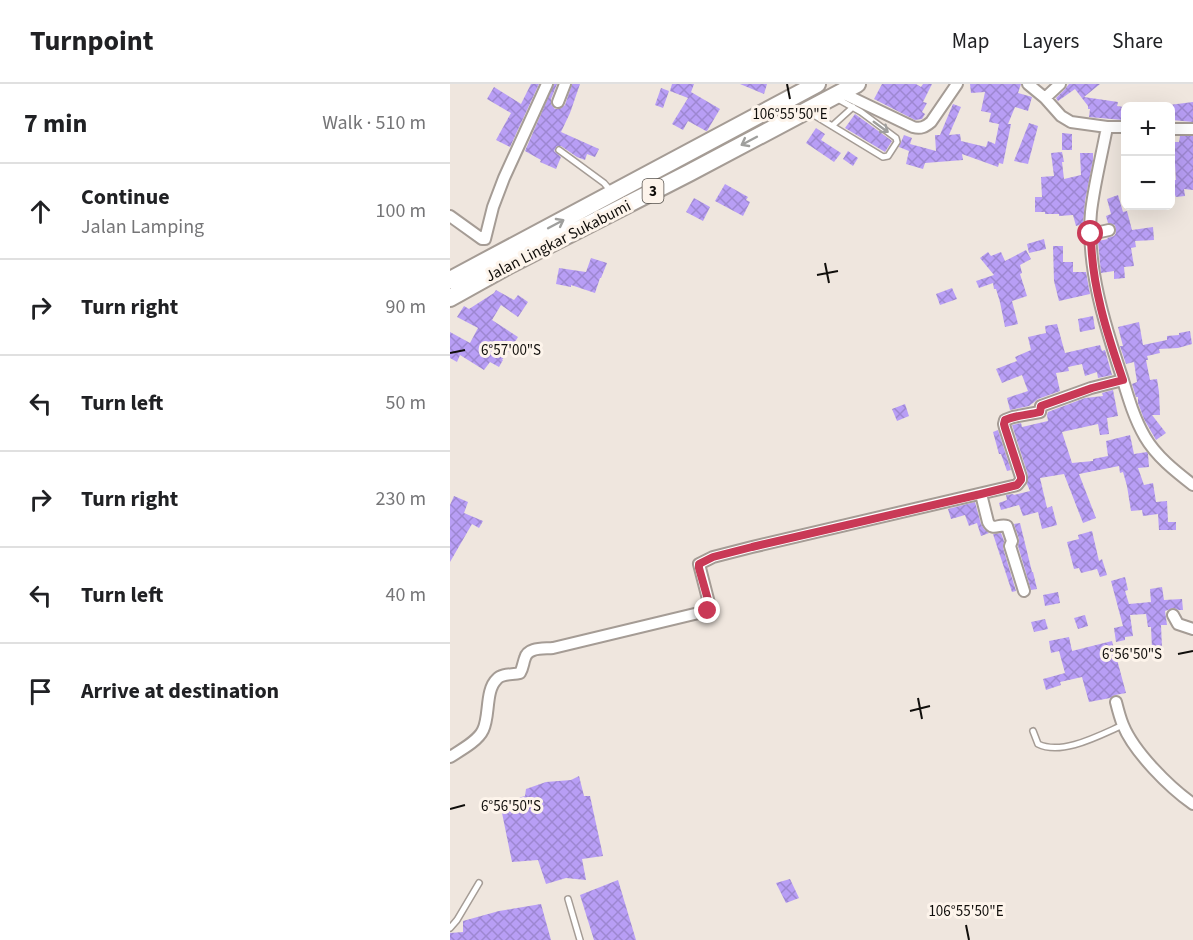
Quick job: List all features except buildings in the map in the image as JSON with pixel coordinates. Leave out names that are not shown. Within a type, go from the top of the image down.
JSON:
[{"type":"main road","name":"Jalan Lingkar Sukabumi","points":[[450,298],[857,84]]},
{"type":"main road","name":"Jalan Lingkar Sukabumi","points":[[450,280],[614,194],[811,85]]},
{"type":"main road","points":[[679,157],[689,173]]},
{"type":"street","points":[[450,216],[485,238],[504,178],[547,84]]},
{"type":"street","points":[[558,102],[565,84]]},
{"type":"street","points":[[836,94],[920,129],[931,122],[957,84]]},
{"type":"street","points":[[1028,84],[1061,116],[1071,122],[1121,127]]},
{"type":"street","points":[[1045,98],[1060,84]]},
{"type":"street","points":[[1107,127],[1091,212],[1091,256],[1095,279],[1114,354],[1137,420],[1149,443],[1163,460],[1193,485]]},
{"type":"street","points":[[1175,129],[1193,129]]},
{"type":"street","points":[[1091,234],[1109,230]]},
{"type":"street","points":[[450,757],[482,732],[494,684],[499,677],[520,673],[525,655],[531,650],[553,648],[708,611],[710,607],[699,564],[713,557],[1017,485],[1021,477],[1004,424],[1005,420],[1040,412],[1041,406],[1123,380]]},
{"type":"street","points":[[981,494],[990,526],[1007,526],[1012,541],[1011,549],[1024,591]]},
{"type":"street","points":[[1173,615],[1178,624],[1193,628]]},
{"type":"street","points":[[1116,702],[1123,725],[1132,743],[1175,790],[1193,804]]},
{"type":"lane","points":[[806,110],[832,126],[884,158],[888,156],[897,142],[896,138],[856,104],[832,126]]},
{"type":"lane","points":[[559,150],[604,183],[614,194]]},
{"type":"lane","points":[[1033,731],[1038,744],[1045,748],[1053,748],[1077,744],[1123,725]]},
{"type":"lane","points":[[450,928],[479,883]]},
{"type":"lane","points":[[568,899],[580,940]]},
{"type":"route","points":[[708,611],[710,607],[699,564],[713,557],[1017,485],[1021,477],[1005,428],[1005,420],[1040,412],[1041,406],[1123,380],[1104,319],[1095,279],[1091,256],[1091,234]]}]
